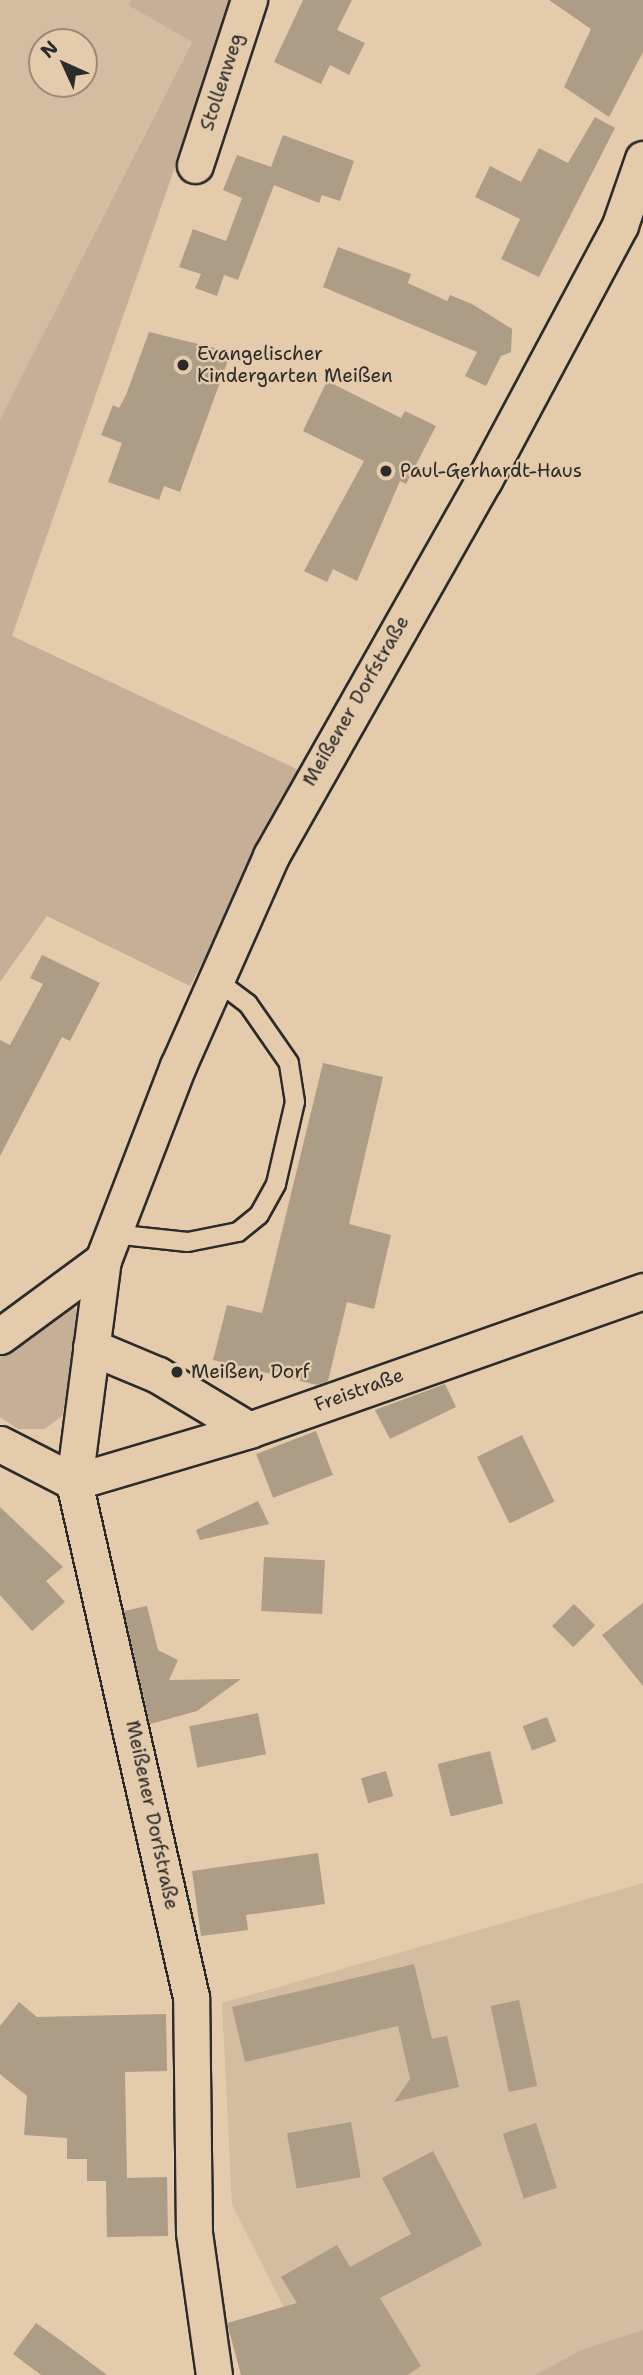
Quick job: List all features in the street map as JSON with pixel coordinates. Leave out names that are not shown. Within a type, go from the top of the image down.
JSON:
[{"type":"street","name":"Stollenweg","points":[[195,165],[249,0]]},
{"type":"street","name":"Meißener Dorfstraße","points":[[214,2375],[194,2232],[191,1997],[74,1482],[91,1347],[108,1247],[216,980],[321,759],[485,480],[620,225],[643,159]]},
{"type":"street","points":[[0,1336],[108,1247]]},
{"type":"street","name":"Freistraße","points":[[74,1482],[249,1430],[643,1291]]},
{"type":"street","points":[[91,1347],[158,1375],[249,1430]]},
{"type":"street","points":[[0,1444],[74,1482]]},
{"type":"lane","points":[[108,1247],[188,1242],[238,1232],[259,1215],[276,1184],[295,1102],[289,1063],[248,1004],[216,980]]},
{"type":"shaded area","points":[[0,0],[131,0],[129,5],[192,41],[0,419]]},
{"type":"shaded area","points":[[131,0],[233,0],[12,636],[301,771],[190,986],[47,916],[0,982],[0,419],[192,42],[128,5]]},
{"type":"shaded area","points":[[67,1303],[82,1313],[62,1416],[45,1429],[18,1429],[0,1417],[0,1351]]},
{"type":"shaded area","points":[[643,1883],[643,2330],[581,2350],[535,2375],[318,2375],[232,2205],[222,2003]]},
{"type":"shaded area","points":[[643,2330],[643,2375],[535,2375],[581,2350]]},
{"type":"building","points":[[303,0],[352,0],[337,30],[365,43],[349,75],[330,65],[321,84],[274,62]]},
{"type":"building","points":[[549,0],[643,0],[643,52],[609,117],[564,87],[591,29]]},
{"type":"building","points":[[595,117],[615,128],[539,277],[501,259],[520,219],[475,197],[490,166],[521,182],[539,148],[568,163]]},
{"type":"building","points":[[283,135],[354,161],[340,201],[322,195],[319,203],[274,185],[238,280],[224,275],[217,296],[195,288],[201,274],[179,267],[193,229],[226,241],[242,198],[223,190],[237,155],[271,167]]},
{"type":"building","points":[[338,247],[411,274],[408,283],[447,301],[450,295],[472,304],[512,329],[511,352],[501,356],[486,386],[465,376],[477,352],[323,287]]},
{"type":"building","points":[[149,332],[231,352],[180,492],[164,486],[159,500],[108,482],[122,443],[101,435],[113,405],[119,408],[126,395]]},
{"type":"building","name":"Paul-Gerhardt-Haus","points":[[327,381],[401,418],[405,411],[436,426],[406,484],[400,481],[357,581],[333,569],[327,582],[304,571],[364,461],[303,431]]},
{"type":"building","points":[[42,955],[100,983],[70,1041],[62,1037],[0,1156],[0,1040],[10,1045],[43,984],[30,978]]},
{"type":"building","points":[[323,1063],[383,1077],[349,1224],[391,1235],[374,1309],[347,1302],[328,1381],[317,1385],[213,1360],[227,1305],[262,1313]]},
{"type":"building","points":[[445,1384],[456,1407],[390,1439],[375,1410]]},
{"type":"building","points":[[316,1431],[333,1475],[273,1498],[256,1454]]},
{"type":"building","points":[[522,1435],[554,1502],[509,1523],[477,1457]]},
{"type":"building","points":[[258,1501],[269,1524],[200,1540],[196,1530]]},
{"type":"building","points":[[0,1507],[63,1567],[46,1581],[65,1602],[32,1631],[0,1595]]},
{"type":"building","points":[[264,1557],[325,1560],[322,1614],[261,1611]]},
{"type":"building","points":[[643,1603],[643,1686],[602,1635]]},
{"type":"building","points":[[574,1604],[595,1625],[573,1647],[552,1626]]},
{"type":"building","points":[[147,1606],[158,1650],[178,1660],[169,1680],[241,1679],[197,1711],[150,1724],[124,1611]]},
{"type":"building","points":[[258,1713],[266,1754],[197,1768],[189,1726]]},
{"type":"building","points":[[547,1717],[556,1741],[532,1751],[523,1726]]},
{"type":"building","points":[[490,1751],[503,1803],[451,1816],[438,1764]]},
{"type":"building","points":[[386,1771],[393,1796],[368,1803],[361,1778]]},
{"type":"building","points":[[318,1853],[325,1904],[246,1915],[248,1930],[201,1936],[192,1871]]},
{"type":"building","points":[[414,1964],[432,2039],[447,2036],[459,2087],[394,2102],[410,2079],[398,2026],[245,2062],[232,2007]]},
{"type":"building","points":[[519,2000],[537,2086],[509,2092],[491,2006]]},
{"type":"building","points":[[19,2002],[37,2017],[166,2014],[167,2071],[125,2072],[127,2178],[167,2177],[168,2236],[107,2237],[106,2181],[87,2181],[87,2159],[67,2159],[67,2138],[24,2135],[27,2096],[0,2074],[0,2026]]},
{"type":"building","points":[[351,2122],[361,2177],[297,2188],[287,2133]]},
{"type":"building","points":[[536,2123],[557,2188],[524,2198],[503,2134]]},
{"type":"building","points":[[433,2151],[482,2245],[380,2298],[421,2366],[407,2375],[241,2375],[227,2323],[297,2303],[281,2277],[337,2245],[350,2267],[411,2234],[382,2178]]},
{"type":"building","points":[[36,2323],[107,2375],[41,2375],[13,2354]]},
{"type":"place","name":"Evangelischer Kindergarten Meißen","points":[[183,365]]},
{"type":"place","name":"Paul-Gerhardt-Haus","points":[[386,471]]},
{"type":"place","name":"Meißen, Dorf","points":[[177,1372]]}]
